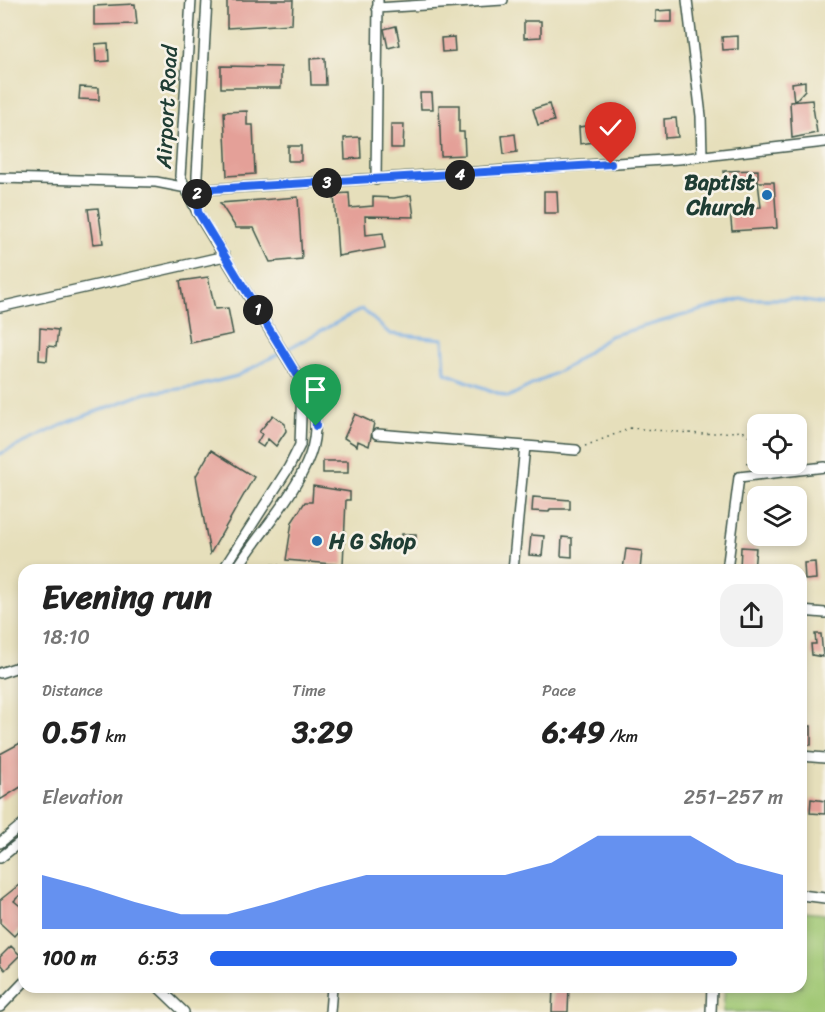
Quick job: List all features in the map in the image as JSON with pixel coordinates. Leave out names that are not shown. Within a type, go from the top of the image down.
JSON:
[{"type":"street","name":"Airport Road","points":[[191,0],[180,176],[198,212],[315,404],[316,426],[310,455],[281,506],[241,564]]},
{"type":"street","name":"Airport Road","points":[[198,212],[197,190],[207,0]]},
{"type":"street","points":[[376,180],[377,4],[503,0]]},
{"type":"street","points":[[687,0],[700,116],[702,156]]},
{"type":"street","points":[[0,178],[156,182],[197,190],[376,180],[702,156],[825,142]]},
{"type":"street","points":[[0,307],[225,256]]},
{"type":"street","name":"Airport Road","points":[[227,564],[289,467],[300,445],[302,386]]},
{"type":"street","points":[[377,434],[576,450]]},
{"type":"street","points":[[514,564],[525,446]]},
{"type":"street","points":[[728,564],[739,477],[825,467]]},
{"type":"street","points":[[807,611],[825,612]]},
{"type":"street","points":[[0,673],[18,667]]},
{"type":"street","points":[[807,756],[825,758]]},
{"type":"street","points":[[0,843],[18,828]]},
{"type":"street","points":[[0,858],[18,844]]},
{"type":"street","points":[[807,896],[825,898]]},
{"type":"street","points":[[0,1007],[18,988]]},
{"type":"street","points":[[164,993],[184,1012]]},
{"type":"street","points":[[330,1012],[332,993]]},
{"type":"street","points":[[711,1012],[712,993]]},
{"type":"path","points":[[576,450],[631,428],[701,434],[742,431],[753,439],[745,476]]},
{"type":"green space","points":[[807,912],[825,914],[825,1012],[723,1012],[725,993],[807,993]]},
{"type":"building","points":[[227,0],[293,0],[292,24],[227,28]]},
{"type":"building","points":[[135,4],[137,24],[94,25],[94,6]]},
{"type":"building","points":[[672,10],[672,22],[656,22],[656,11]]},
{"type":"building","points":[[524,21],[541,21],[541,37],[524,38]]},
{"type":"building","points":[[396,26],[400,45],[388,48],[384,29]]},
{"type":"building","points":[[738,36],[738,49],[723,50],[722,37]]},
{"type":"building","points":[[454,37],[455,51],[442,52],[441,38]]},
{"type":"building","points":[[108,43],[109,61],[96,62],[95,44]]},
{"type":"building","points":[[325,58],[326,85],[311,85],[310,59]]},
{"type":"building","points":[[221,66],[281,67],[281,88],[221,88]]},
{"type":"building","points":[[805,81],[805,90],[794,102],[792,83]]},
{"type":"building","points":[[80,87],[99,88],[99,100],[79,99]]},
{"type":"building","points":[[420,93],[432,93],[433,109],[421,109]]},
{"type":"building","points":[[812,100],[817,133],[792,138],[790,102]]},
{"type":"building","points":[[549,104],[554,121],[538,125],[533,109]]},
{"type":"building","points":[[439,105],[459,105],[459,132],[464,132],[465,155],[441,156]]},
{"type":"building","points":[[247,111],[247,125],[253,125],[255,174],[227,176],[224,112]]},
{"type":"building","points":[[676,118],[678,137],[665,138],[664,119]]},
{"type":"building","points":[[391,124],[404,124],[403,148],[391,148]]},
{"type":"building","points":[[592,125],[594,142],[580,144],[579,127]]},
{"type":"building","points":[[515,134],[517,152],[504,154],[502,136]]},
{"type":"building","points":[[360,137],[361,158],[345,159],[344,138]]},
{"type":"building","points":[[288,146],[301,146],[301,161],[288,161]]},
{"type":"building","points":[[758,170],[758,182],[739,183],[739,189],[724,190],[724,171]]},
{"type":"building","name":"Baptist Church","points":[[758,182],[774,182],[777,228],[732,231],[730,209],[761,207]]},
{"type":"building","points":[[544,191],[557,191],[558,213],[544,213]]},
{"type":"building","points":[[349,193],[350,208],[373,206],[373,197],[394,198],[411,195],[414,217],[365,216],[366,235],[383,233],[385,248],[338,256],[334,194]]},
{"type":"building","points":[[298,197],[302,259],[270,262],[254,228],[236,228],[220,203]]},
{"type":"building","points":[[98,208],[103,243],[93,244],[88,209]]},
{"type":"building","points":[[208,277],[215,309],[228,308],[233,334],[190,343],[180,281]]},
{"type":"building","points":[[40,328],[58,330],[56,347],[48,346],[47,361],[39,360]]},
{"type":"building","points":[[355,414],[374,423],[369,446],[358,441],[357,446],[344,438]]},
{"type":"building","points":[[273,415],[285,424],[286,431],[276,446],[268,439],[263,447],[257,443],[262,434],[259,432]]},
{"type":"building","points":[[211,450],[254,477],[210,554],[196,476]]},
{"type":"building","points":[[323,461],[348,461],[348,473],[323,473]]},
{"type":"building","name":"H G Shop","points":[[313,486],[350,492],[350,500],[346,500],[343,564],[286,560],[292,522],[305,502],[312,502]]},
{"type":"building","points":[[533,497],[570,500],[570,509],[550,509],[549,512],[532,511]]},
{"type":"building","points":[[402,534],[416,534],[416,548],[402,548]]},
{"type":"building","points":[[531,535],[544,536],[542,556],[529,555]]},
{"type":"building","points":[[562,537],[572,538],[572,557],[561,556]]},
{"type":"building","points":[[741,547],[756,548],[755,564],[740,564]]},
{"type":"building","points":[[626,549],[642,551],[641,564],[624,564]]},
{"type":"building","points":[[815,562],[816,579],[807,580],[807,564],[804,563]]},
{"type":"building","points":[[815,634],[821,634],[823,657],[812,655],[811,644],[816,644]]},
{"type":"building","points":[[807,726],[811,726],[811,745],[807,745]]},
{"type":"building","points":[[18,744],[18,789],[0,800],[0,754]]},
{"type":"building","points":[[811,799],[825,801],[825,814],[810,813]]},
{"type":"building","points":[[18,886],[18,897],[14,901],[18,904],[18,932],[14,936],[0,923],[0,900]]},
{"type":"building","points":[[11,946],[18,953],[18,957],[5,970],[0,964],[0,957]]},
{"type":"building","points":[[553,993],[569,993],[568,1012],[552,1012]]},
{"type":"waterway","points":[[0,454],[71,421],[146,393],[194,387],[237,376],[362,309],[390,334],[443,339],[445,373],[508,397],[569,366],[610,336],[741,299],[791,299],[825,304]]},
{"type":"place","name":"Baptist Church","points":[[767,195]]},
{"type":"place","name":"H G Shop","points":[[317,541]]},
{"type":"route","points":[[316,426],[315,404],[198,212],[197,190],[611,164]]}]
